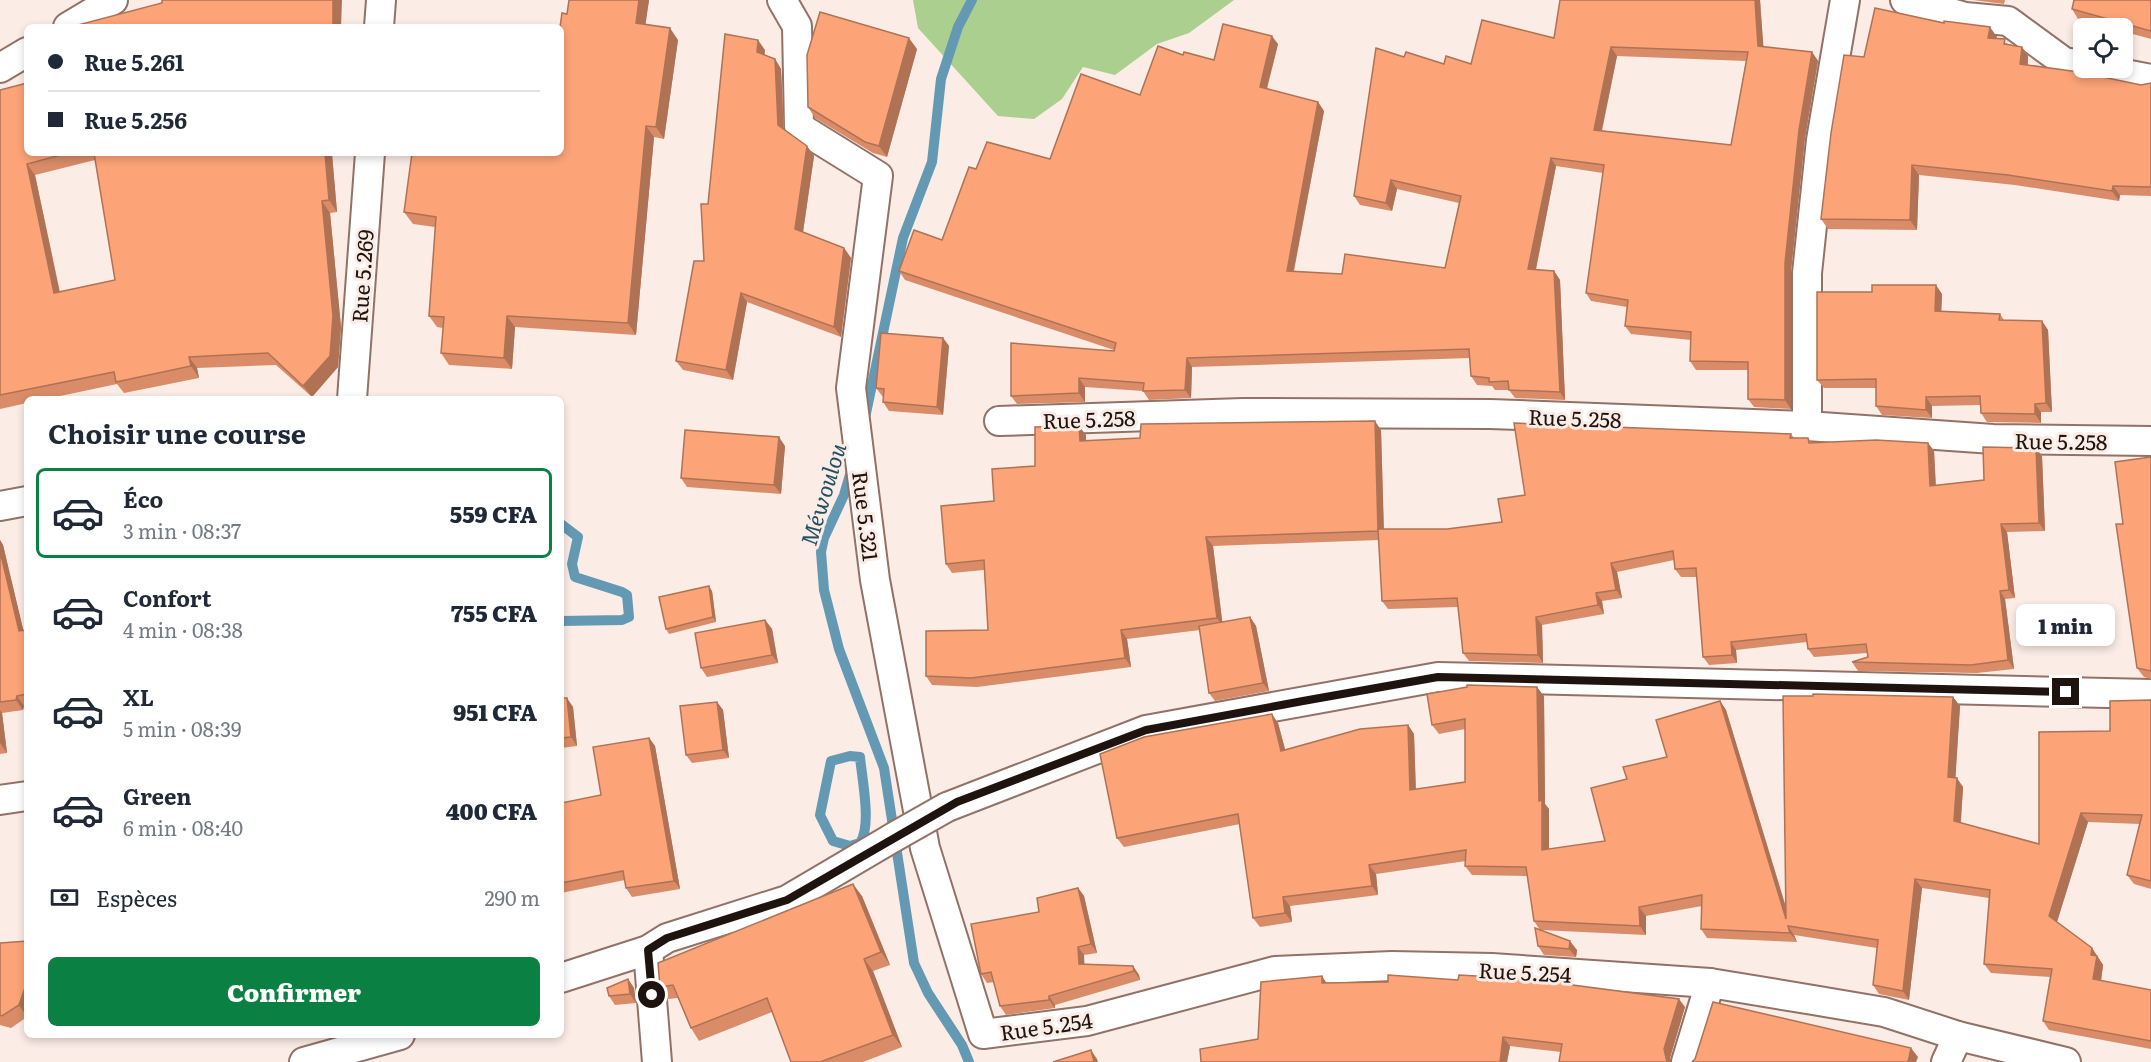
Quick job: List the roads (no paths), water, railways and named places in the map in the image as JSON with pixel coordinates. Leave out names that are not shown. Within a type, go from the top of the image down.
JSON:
[{"type":"street","points":[[73,24],[112,0]]},
{"type":"street","points":[[379,24],[381,0]]},
{"type":"street","name":"Rue 5.321","points":[[782,0],[796,26],[799,127],[878,176],[851,388],[852,400],[876,580],[925,848],[983,1034]]},
{"type":"street","points":[[1807,426],[1807,273],[1821,140],[1845,0]]},
{"type":"street","points":[[1905,0],[1965,16],[2012,11],[2064,62],[2073,64]]},
{"type":"street","points":[[0,68],[24,54]]},
{"type":"street","points":[[2133,75],[2151,78]]},
{"type":"street","name":"Rue 5.269","points":[[352,396],[370,156]]},
{"type":"street","name":"Rue 5.258","points":[[999,421],[1243,414],[1490,414],[1807,426],[1993,440],[2151,441]]},
{"type":"street","points":[[0,506],[24,502]]},
{"type":"street","points":[[564,977],[648,950],[667,938],[787,900],[947,807],[1146,730],[1438,677],[2151,694]]},
{"type":"street","points":[[0,800],[24,796]]},
{"type":"street","points":[[648,950],[657,1062]]},
{"type":"street","name":"Rue 5.254","points":[[983,1034],[1087,1021],[1275,971],[1392,966],[1492,968],[1710,983],[1884,1012],[1958,1036],[2066,1062]]},
{"type":"street","points":[[1686,1062],[1710,983]]},
{"type":"street","points":[[1946,1062],[1958,1036]]},
{"type":"street","points":[[304,1062],[389,1038]]},
{"type":"waterway","name":"Méwoulou","points":[[865,418],[903,238],[932,162],[941,79],[958,27],[972,0]]},
{"type":"waterway","name":"Méwoulou","points":[[852,468],[844,495],[824,538],[821,552],[824,590],[839,649],[884,768],[914,963],[928,993],[962,1045],[969,1062]]},
{"type":"waterway","points":[[564,526],[578,537],[572,564],[575,577],[627,595],[629,617],[622,620],[564,621]]},
{"type":"waterway","points":[[850,756],[860,757],[866,814],[864,835],[860,843],[850,846],[833,841],[820,815],[831,761],[850,756]]}]
